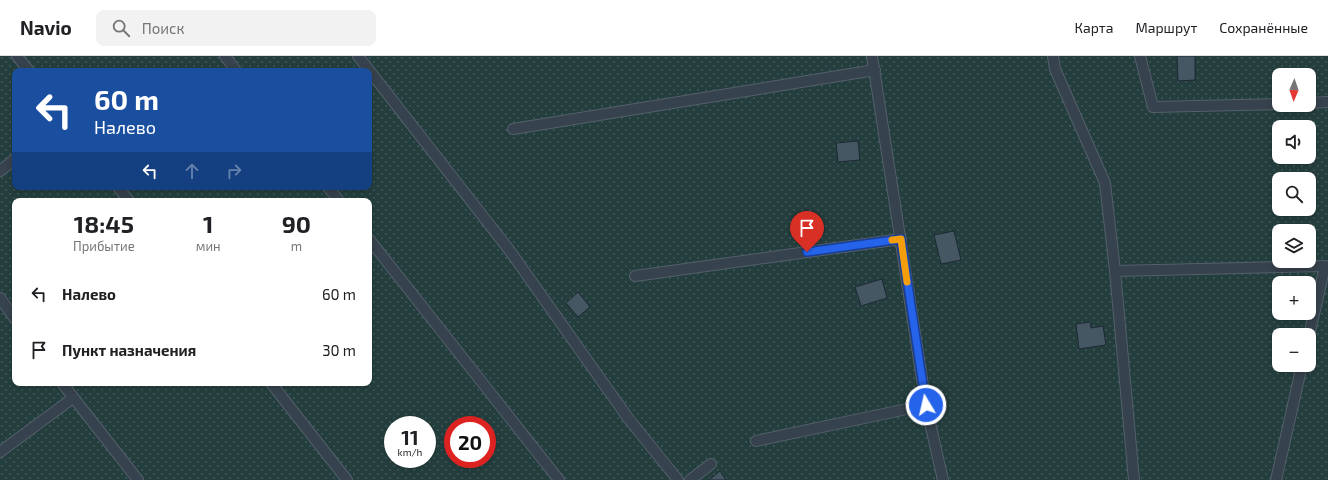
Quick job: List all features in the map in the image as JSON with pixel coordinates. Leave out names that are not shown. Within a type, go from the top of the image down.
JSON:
[{"type":"lane","points":[[17,56],[27,68]]},
{"type":"lane","points":[[224,56],[234,68]]},
{"type":"lane","points":[[358,56],[367,68]]},
{"type":"lane","points":[[872,56],[926,405],[943,480]]},
{"type":"lane","points":[[1053,56],[1055,69],[1105,182],[1115,271],[1134,480]]},
{"type":"lane","points":[[1140,56],[1154,107],[1272,104]]},
{"type":"lane","points":[[513,128],[875,70]]},
{"type":"lane","points":[[372,74],[510,251],[628,418],[678,480]]},
{"type":"lane","points":[[1316,103],[1328,102]]},
{"type":"lane","points":[[0,171],[12,162]]},
{"type":"lane","points":[[120,190],[127,198]]},
{"type":"lane","points":[[330,190],[337,198]]},
{"type":"lane","points":[[635,276],[901,239]]},
{"type":"lane","points":[[372,243],[559,480]]},
{"type":"lane","points":[[1115,271],[1325,266],[1311,328]]},
{"type":"lane","points":[[0,298],[12,315]]},
{"type":"lane","points":[[1276,480],[1300,372]]},
{"type":"lane","points":[[64,386],[138,480]]},
{"type":"lane","points":[[273,386],[347,480]]},
{"type":"lane","points":[[0,452],[73,398]]},
{"type":"lane","points":[[756,441],[926,405]]},
{"type":"lane","points":[[690,480],[711,464]]},
{"type":"green space","points":[[0,56],[1328,56],[1328,480],[0,480]]},
{"type":"building","points":[[1177,56],[1195,56],[1195,80],[1178,81]]},
{"type":"building","points":[[858,141],[860,160],[838,162],[836,143]]},
{"type":"building","points":[[954,231],[961,260],[941,264],[934,235]]},
{"type":"building","points":[[882,279],[887,298],[861,306],[855,287]]},
{"type":"building","points":[[578,292],[590,307],[578,317],[566,303]]},
{"type":"building","points":[[1090,322],[1091,328],[1103,326],[1106,345],[1079,349],[1076,324]]},
{"type":"building","points":[[720,471],[726,480],[709,480]]},
{"type":"slow traffic","points":[[892,240],[901,239],[907,282]]},
{"type":"route","points":[[807,252],[901,239],[926,405]]}]
